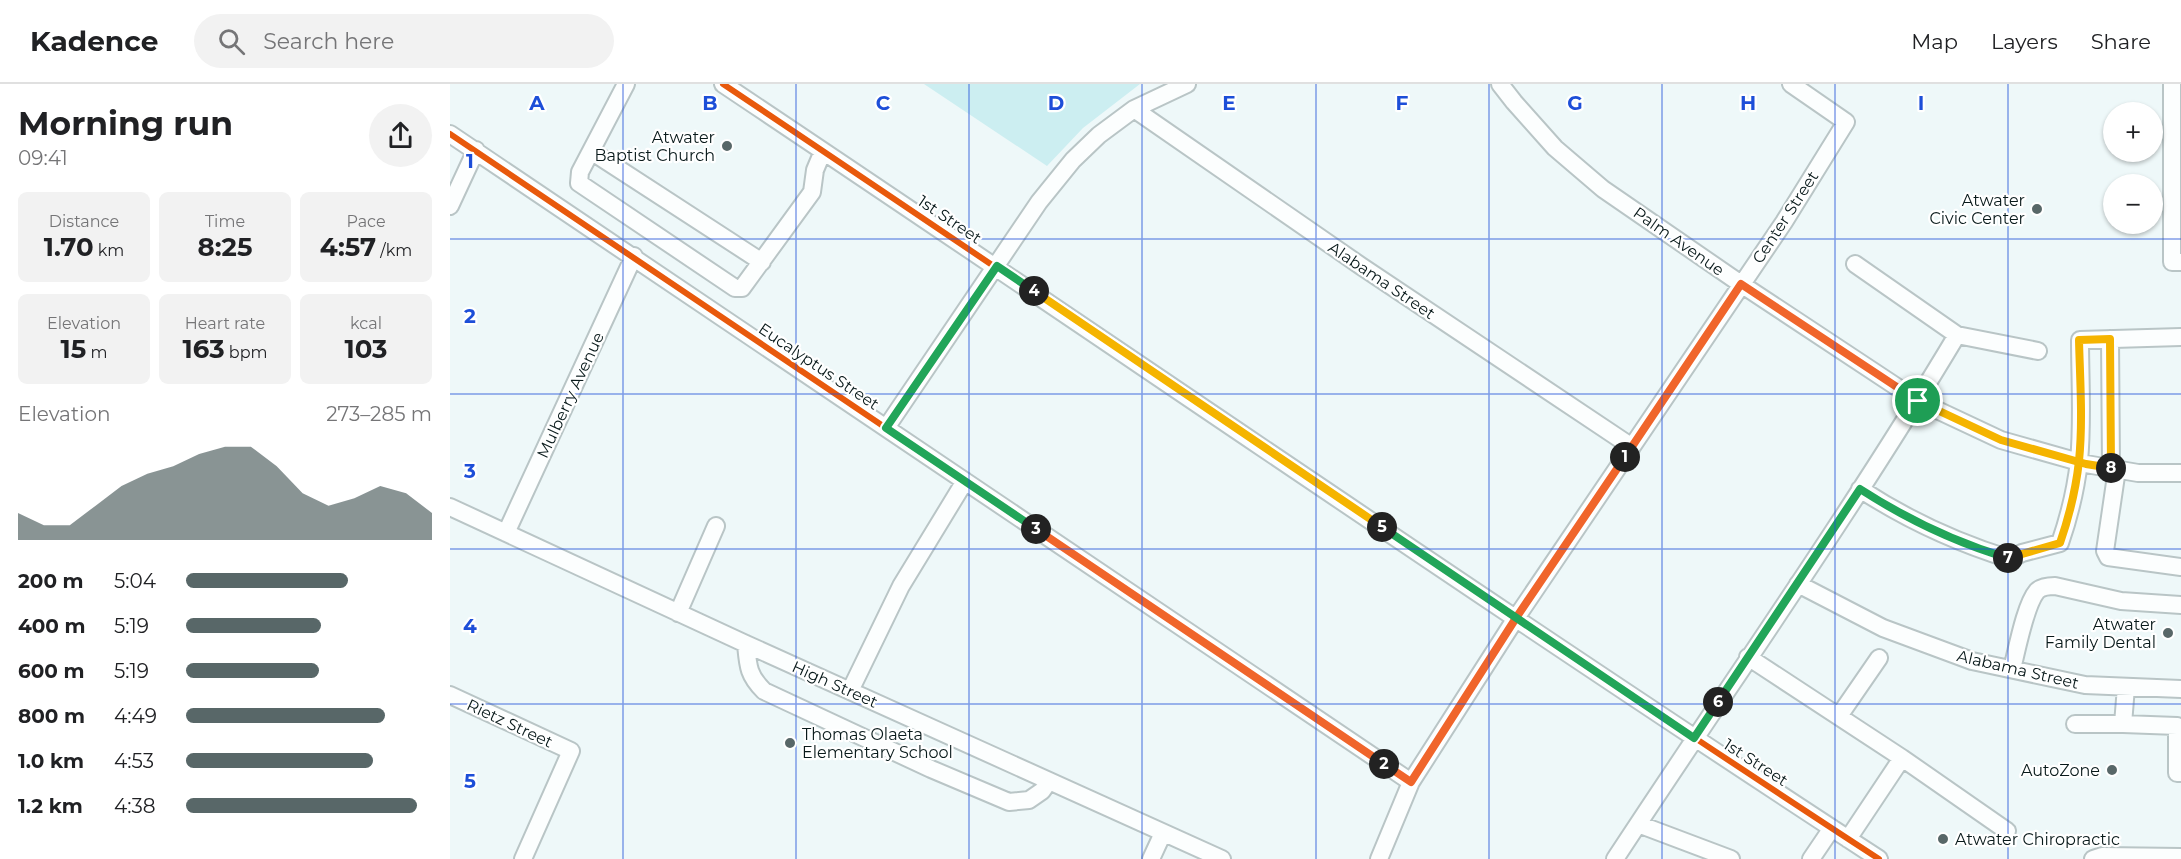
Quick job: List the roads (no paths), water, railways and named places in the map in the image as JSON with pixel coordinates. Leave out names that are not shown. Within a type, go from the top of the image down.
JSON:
[{"type":"street","points":[[626,84],[580,172],[579,183],[735,288],[742,288],[812,192],[815,170],[823,151]]},
{"type":"street","name":"1st Street","points":[[723,84],[997,266],[1694,738],[1880,859]]},
{"type":"street","points":[[886,428],[1039,202],[1073,160],[1099,135],[1134,109],[1187,84]]},
{"type":"street","name":"Palm Avenue","points":[[1500,84],[1555,148],[1603,189],[1918,401],[2001,440],[2079,462],[2138,473],[2181,473]]},
{"type":"street","name":"Center Street","points":[[1379,859],[1411,782],[1516,618],[1784,222],[1846,122],[1791,84]]},
{"type":"street","points":[[2172,84],[2172,262],[2181,261]]},
{"type":"street","name":"Alabama Street","points":[[1134,109],[1361,266],[1632,447]]},
{"type":"street","name":"Eucalyptus Street","points":[[450,134],[1411,782]]},
{"type":"street","points":[[450,206],[476,150]]},
{"type":"street","points":[[591,151],[762,261]]},
{"type":"street","name":"Mulberry Avenue","points":[[506,533],[634,256]]},
{"type":"street","points":[[1855,264],[1957,335],[2038,351]]},
{"type":"street","points":[[1615,859],[1918,401],[1957,335]]},
{"type":"street","points":[[1860,489],[1892,510],[1986,552],[2010,559],[2022,553],[2060,543],[2079,462],[2081,412],[2079,340],[2181,337]]},
{"type":"street","points":[[2110,339],[2114,469],[2105,551],[2108,557],[2181,567]]},
{"type":"street","points":[[850,691],[901,586],[965,481]]},
{"type":"street","name":"High Street","points":[[450,507],[678,613],[1222,859]]},
{"type":"street","points":[[678,613],[716,526]]},
{"type":"street","name":"Alabama Street","points":[[1798,584],[1883,628],[1972,661],[2085,685],[2181,689]]},
{"type":"street","points":[[2012,669],[2029,607],[2038,590],[2048,586],[2121,601],[2181,605]]},
{"type":"street","points":[[746,644],[749,670],[764,691],[920,764],[1009,802],[1029,800],[1042,791],[1049,781]]},
{"type":"street","points":[[1748,657],[1902,758],[2007,831]]},
{"type":"street","points":[[1839,716],[1879,658]]},
{"type":"street","points":[[2123,724],[2126,687]]},
{"type":"street","name":"Rietz Street","points":[[450,695],[571,751],[523,859]]},
{"type":"street","points":[[2075,724],[2177,726],[2177,773],[2181,773]]},
{"type":"street","points":[[1848,839],[1902,758]]},
{"type":"street","points":[[1638,824],[1731,859]]},
{"type":"street","points":[[1811,859],[1832,828]]},
{"type":"street","points":[[1151,859],[1163,832]]},
{"type":"street","points":[[2093,859],[2102,856],[2181,857]]},
{"type":"place","name":"Atwater Baptist Church","points":[[727,146]]},
{"type":"place","name":"Atwater Civic Center","points":[[2037,209]]},
{"type":"place","name":"Atwater Family Dental","points":[[2168,633]]},
{"type":"place","name":"Thomas Olaeta Elementary School","points":[[790,743]]},
{"type":"place","name":"AutoZone","points":[[2112,770]]},
{"type":"place","name":"Atwater Chiropractic","points":[[1943,839]]}]
